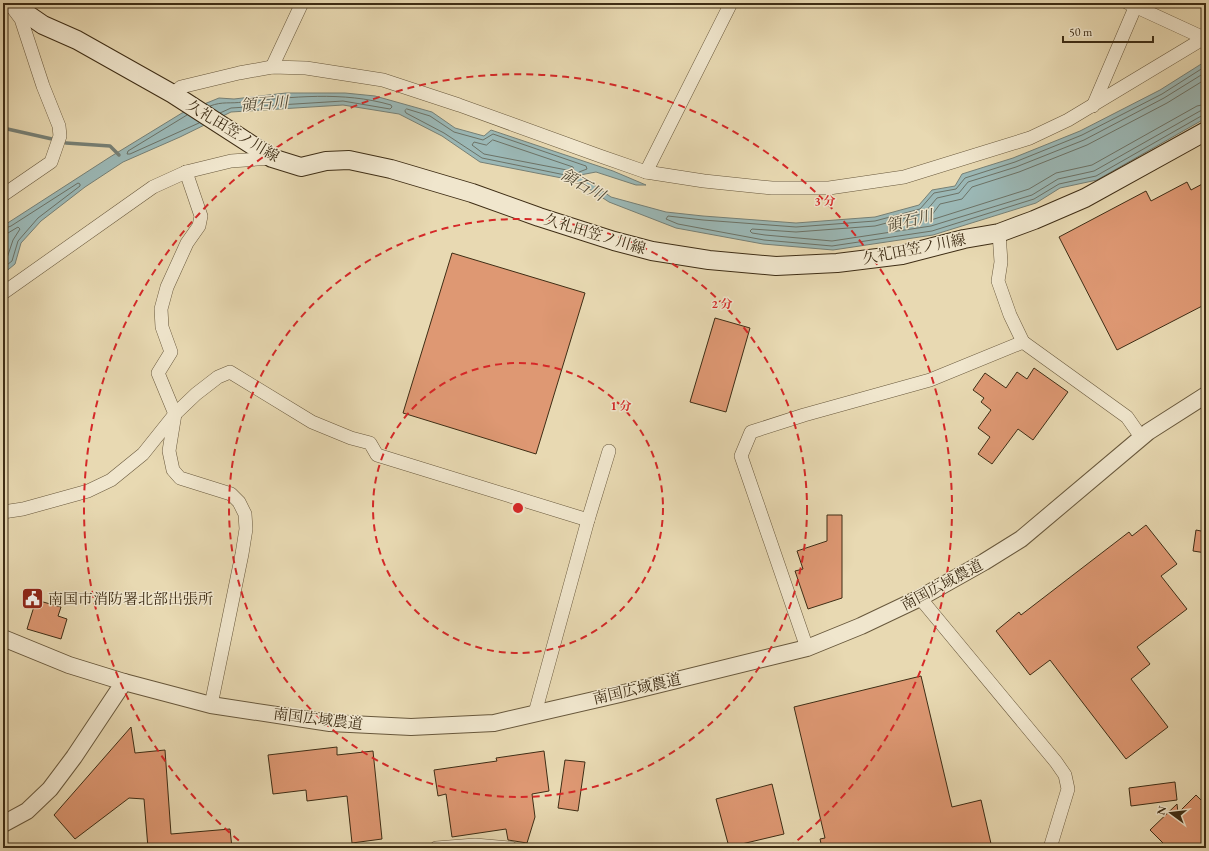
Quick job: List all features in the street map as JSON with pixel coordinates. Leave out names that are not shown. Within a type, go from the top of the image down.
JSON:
[{"type":"main road","name":"久礼田笠ノ川線","points":[[10,3],[43,24],[77,40],[176,96],[266,155],[301,168],[326,161],[349,160],[391,170],[472,193],[539,217],[614,241],[652,251],[709,260],[776,266],[837,263],[902,255],[998,232],[1034,220],[1084,198],[1206,132]]},
{"type":"street","points":[[3,194],[51,162],[60,136],[59,126],[43,86],[21,19],[10,3]]},
{"type":"street","points":[[272,67],[302,3]]},
{"type":"street","points":[[646,172],[731,3]]},
{"type":"street","points":[[1093,106],[1133,4],[1205,38]]},
{"type":"street","points":[[176,96],[181,86],[272,67],[306,68],[384,80],[459,104],[646,172],[704,181],[772,188],[829,188],[904,177],[1030,138],[1093,106],[1205,38]]},
{"type":"street","points":[[3,293],[153,187],[186,172],[231,161],[266,155]]},
{"type":"street","points":[[186,172],[201,216],[199,226],[187,243],[167,287],[161,309],[162,327],[171,352],[158,372],[175,414],[169,451],[173,470],[180,478],[231,494],[239,502],[244,514],[246,529],[211,705]]},
{"type":"street","points":[[998,232],[1001,262],[998,281],[1010,315],[1024,342],[1127,417],[1141,437]]},
{"type":"street","points":[[807,648],[741,456],[751,432],[804,415],[930,380],[1024,342]]},
{"type":"street","points":[[3,512],[23,509],[88,491],[111,480],[143,454],[175,414],[218,377],[230,372],[312,422],[352,438],[370,443],[377,455],[588,520]]},
{"type":"street","name":"南国広域農道","points":[[3,638],[69,665],[124,682],[211,705],[330,723],[411,727],[494,723],[807,648],[861,626],[920,598],[1022,539],[1141,437],[1206,395]]},
{"type":"street","points":[[535,713],[588,520],[609,451]]},
{"type":"street","points":[[920,598],[1056,762],[1065,775],[1068,789],[1050,848]]},
{"type":"street","points":[[3,824],[27,811],[50,789],[74,757],[124,682]]},
{"type":"street","points":[[436,848],[475,845],[511,848]]},
{"type":"water","name":"領石川","points":[[1206,61],[1206,118],[1097,180],[1060,188],[1036,203],[933,235],[833,250],[763,244],[676,228],[609,202],[577,181],[480,162],[442,136],[399,114],[343,105],[231,112],[180,137],[123,162],[85,187],[41,221],[21,243],[15,264],[3,274],[3,226],[110,157],[182,113],[219,98],[234,99],[286,93],[345,93],[375,96],[432,112],[455,128],[484,136],[491,130],[613,171],[646,185],[636,185],[596,172],[580,175],[611,197],[666,212],[796,223],[875,217],[919,205],[932,190],[955,186],[962,174],[1013,158],[1080,131],[1160,90]]},
{"type":"building","points":[[1187,182],[1191,190],[1206,182],[1206,304],[1117,350],[1059,237],[1146,191],[1151,201]]},
{"type":"building","points":[[452,253],[585,293],[536,454],[403,413]]},
{"type":"building","points":[[715,318],[750,328],[726,412],[690,402]]},
{"type":"building","points":[[1034,368],[1068,392],[1033,440],[1018,429],[992,464],[978,454],[990,437],[978,428],[991,410],[981,402],[984,398],[973,390],[985,373],[1006,388],[1017,372],[1027,379]]},
{"type":"building","points":[[827,515],[842,515],[842,598],[808,609],[795,571],[803,569],[797,551],[827,541]]},
{"type":"building","points":[[1146,525],[1177,564],[1161,576],[1187,609],[1137,647],[1150,664],[1131,679],[1168,727],[1126,759],[1050,660],[1030,675],[996,631],[1019,612],[1021,615],[1129,532],[1132,536]]},
{"type":"building","points":[[1196,530],[1206,532],[1206,553],[1193,551]]},
{"type":"building","points":[[36,600],[61,607],[58,616],[67,619],[61,639],[27,629]]},
{"type":"building","points":[[921,676],[952,807],[981,800],[992,848],[822,848],[820,839],[825,838],[794,707]]},
{"type":"building","points":[[131,727],[135,753],[165,750],[171,834],[230,829],[232,848],[148,848],[144,799],[129,798],[75,839],[54,815]]},
{"type":"building","points":[[337,747],[337,755],[373,751],[382,839],[352,843],[347,796],[307,801],[306,790],[273,794],[268,755]]},
{"type":"building","points":[[544,751],[549,791],[532,794],[535,817],[527,843],[508,840],[506,829],[452,837],[446,794],[438,796],[434,770],[497,761],[496,758]]},
{"type":"building","points":[[565,760],[585,762],[578,811],[558,808]]},
{"type":"building","points":[[1175,782],[1177,800],[1131,806],[1129,788]]},
{"type":"building","points":[[772,784],[784,834],[729,847],[716,799]]},
{"type":"building","points":[[1196,795],[1206,805],[1206,848],[1168,848],[1150,830],[1177,804],[1178,813]]},
{"type":"waterway","points":[[3,128],[52,139]]},
{"type":"waterway","points":[[66,143],[110,146],[119,155]]},
{"type":"place","name":"南国市消防署北部出張所","points":[[32,599]]}]
